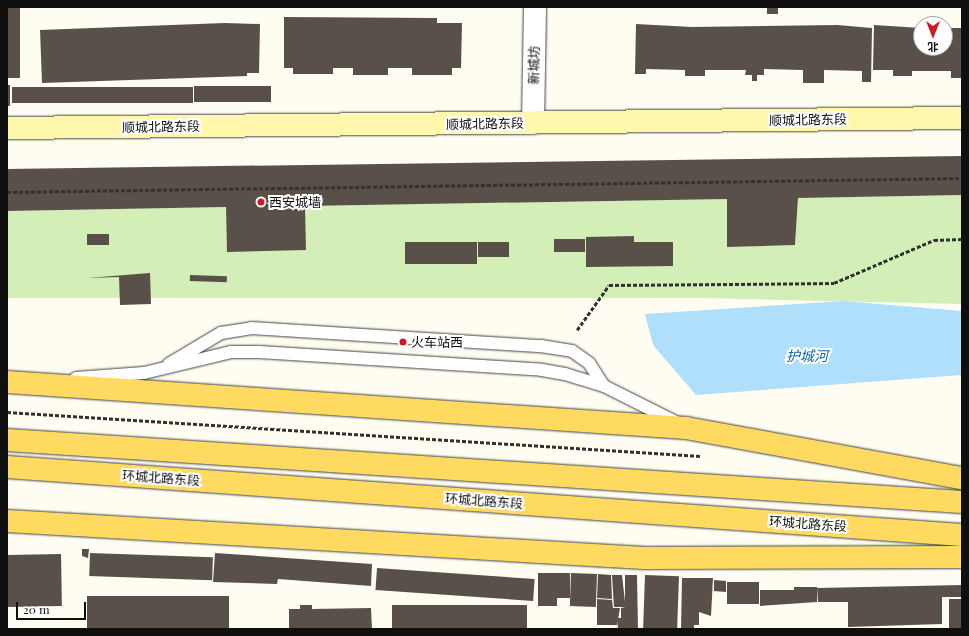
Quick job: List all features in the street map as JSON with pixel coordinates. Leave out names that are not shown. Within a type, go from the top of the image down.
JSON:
[{"type":"main road","points":[[12,382],[686,428],[962,478]]},
{"type":"main road","points":[[7,440],[962,502]]},
{"type":"main road","name":"环城北路东段","points":[[7,467],[962,535]]},
{"type":"main road","points":[[7,521],[644,558],[905,560],[962,557]]},
{"type":"street","name":"新城坊","points":[[533,123],[535,7]]},
{"type":"street","name":"顺城北路东段","points":[[7,128],[962,118]]},
{"type":"street","points":[[905,560],[962,563]]},
{"type":"lane","points":[[160,369],[221,333],[251,328],[541,346],[572,351],[589,363],[604,386]]},
{"type":"lane","points":[[12,382],[144,373],[231,352],[259,352],[542,370],[604,386],[686,428]]},
{"type":"path","points":[[7,192],[962,178]]},
{"type":"path","points":[[577,330],[609,285],[834,283],[934,240],[962,239]]},
{"type":"path","points":[[7,412],[707,456]]},
{"type":"green space","points":[[962,195],[962,304],[701,298],[7,298],[7,211],[226,207],[227,252],[305,206],[727,199],[727,247],[795,245],[798,198]]},
{"type":"water","name":"护城河","points":[[843,301],[962,311],[962,375],[696,395],[653,345],[645,314]]},
{"type":"building","points":[[7,7],[20,7],[20,78],[7,78]]},
{"type":"building","points":[[767,7],[778,7],[778,14],[767,14]]},
{"type":"building","points":[[284,17],[437,18],[437,23],[462,23],[461,68],[452,68],[452,75],[412,75],[412,68],[388,68],[388,75],[353,75],[353,68],[333,68],[333,74],[293,74],[293,68],[284,68]]},
{"type":"building","points":[[225,23],[260,24],[259,73],[247,73],[247,76],[42,83],[40,30]]},
{"type":"building","points":[[636,24],[692,27],[837,25],[872,28],[871,82],[862,82],[862,71],[824,70],[824,83],[803,83],[803,70],[764,69],[764,75],[757,75],[757,81],[752,81],[752,75],[745,75],[746,70],[705,70],[705,76],[685,76],[685,70],[646,69],[646,74],[635,74]]},
{"type":"building","points":[[874,25],[913,27],[913,56],[953,56],[953,28],[962,28],[962,78],[951,78],[951,71],[912,71],[912,76],[893,76],[893,70],[873,70]]},
{"type":"building","points":[[7,85],[10,85],[10,106],[7,106]]},
{"type":"building","points":[[194,86],[271,86],[271,102],[194,102]]},
{"type":"building","points":[[12,87],[193,87],[193,103],[12,103]]},
{"type":"building","name":"西安城墙","points":[[962,156],[962,195],[798,198],[795,245],[727,247],[727,199],[305,206],[306,250],[227,252],[226,207],[7,211],[7,169]]},
{"type":"building","points":[[87,234],[109,234],[109,245],[87,245]]},
{"type":"building","points":[[634,236],[634,242],[673,242],[673,266],[586,267],[586,237]]},
{"type":"building","points":[[554,239],[585,239],[585,252],[554,252]]},
{"type":"building","points":[[405,242],[477,242],[477,264],[405,264]]},
{"type":"building","points":[[478,242],[509,242],[509,257],[478,257]]},
{"type":"building","points":[[150,273],[151,304],[120,305],[119,277],[88,278]]},
{"type":"building","points":[[190,275],[227,276],[227,282],[190,281]]},
{"type":"building","points":[[82,549],[89,549],[88,558],[82,556]]},
{"type":"building","points":[[90,553],[213,557],[212,580],[89,576]]},
{"type":"building","points":[[215,553],[372,564],[371,586],[278,579],[277,584],[213,582]]},
{"type":"building","points":[[61,554],[62,606],[8,607],[7,555]]},
{"type":"building","points":[[377,568],[535,579],[533,601],[375,590]]},
{"type":"building","points":[[538,573],[570,573],[570,598],[557,598],[557,606],[538,606]]},
{"type":"building","points":[[571,573],[597,574],[596,607],[570,606]]},
{"type":"building","points":[[598,574],[611,575],[612,599],[597,598]]},
{"type":"building","points":[[612,575],[622,575],[625,602],[625,575],[637,575],[638,629],[618,629],[617,618],[621,618],[621,608],[625,607],[614,607]]},
{"type":"building","points":[[645,575],[679,576],[677,629],[643,629]]},
{"type":"building","points":[[682,578],[713,578],[711,616],[699,612],[699,625],[694,625],[694,629],[681,629]]},
{"type":"building","points":[[714,580],[726,581],[726,592],[714,591]]},
{"type":"building","points":[[727,582],[759,582],[759,604],[727,604]]},
{"type":"building","points":[[962,585],[962,597],[942,597],[942,624],[848,627],[848,602],[818,602],[817,588]]},
{"type":"building","points":[[794,587],[817,587],[817,602],[760,606],[760,590],[794,590]]},
{"type":"building","points":[[87,596],[229,596],[229,629],[87,629]]},
{"type":"building","points":[[597,599],[612,600],[613,608],[620,608],[617,625],[597,625]]},
{"type":"building","points":[[949,599],[962,599],[962,629],[949,629]]},
{"type":"building","points":[[300,605],[312,605],[312,609],[371,608],[372,629],[289,629],[289,609],[300,609]]},
{"type":"building","points":[[392,605],[527,605],[527,629],[392,629]]},
{"type":"place","name":"西安城墙","points":[[261,202]]},
{"type":"place","name":"火车站西","points":[[403,342]]}]
